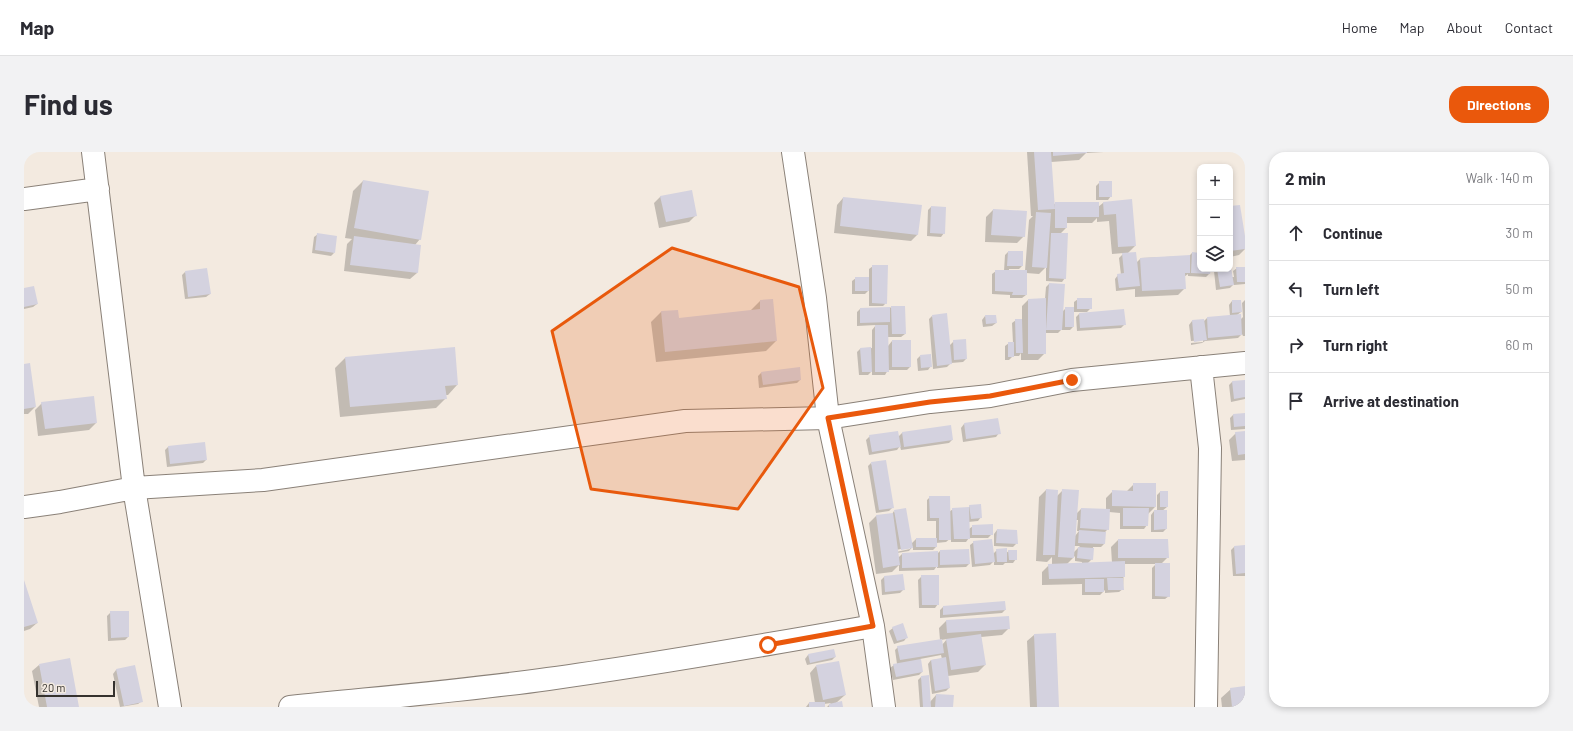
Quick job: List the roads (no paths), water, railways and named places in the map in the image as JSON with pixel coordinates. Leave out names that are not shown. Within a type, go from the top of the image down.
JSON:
[{"type":"street","points":[[93,152],[134,488],[170,707]]},
{"type":"street","points":[[793,152],[815,298],[828,418],[873,626],[884,707]]},
{"type":"street","points":[[24,199],[98,189]]},
{"type":"street","points":[[24,507],[60,502],[134,488],[263,480],[685,421],[828,418],[930,402],[990,396],[1072,380],[1245,363]]},
{"type":"street","points":[[1201,367],[1210,448],[1206,707]]},
{"type":"street","points":[[290,707],[451,691],[548,679],[664,662],[873,626]]}]
